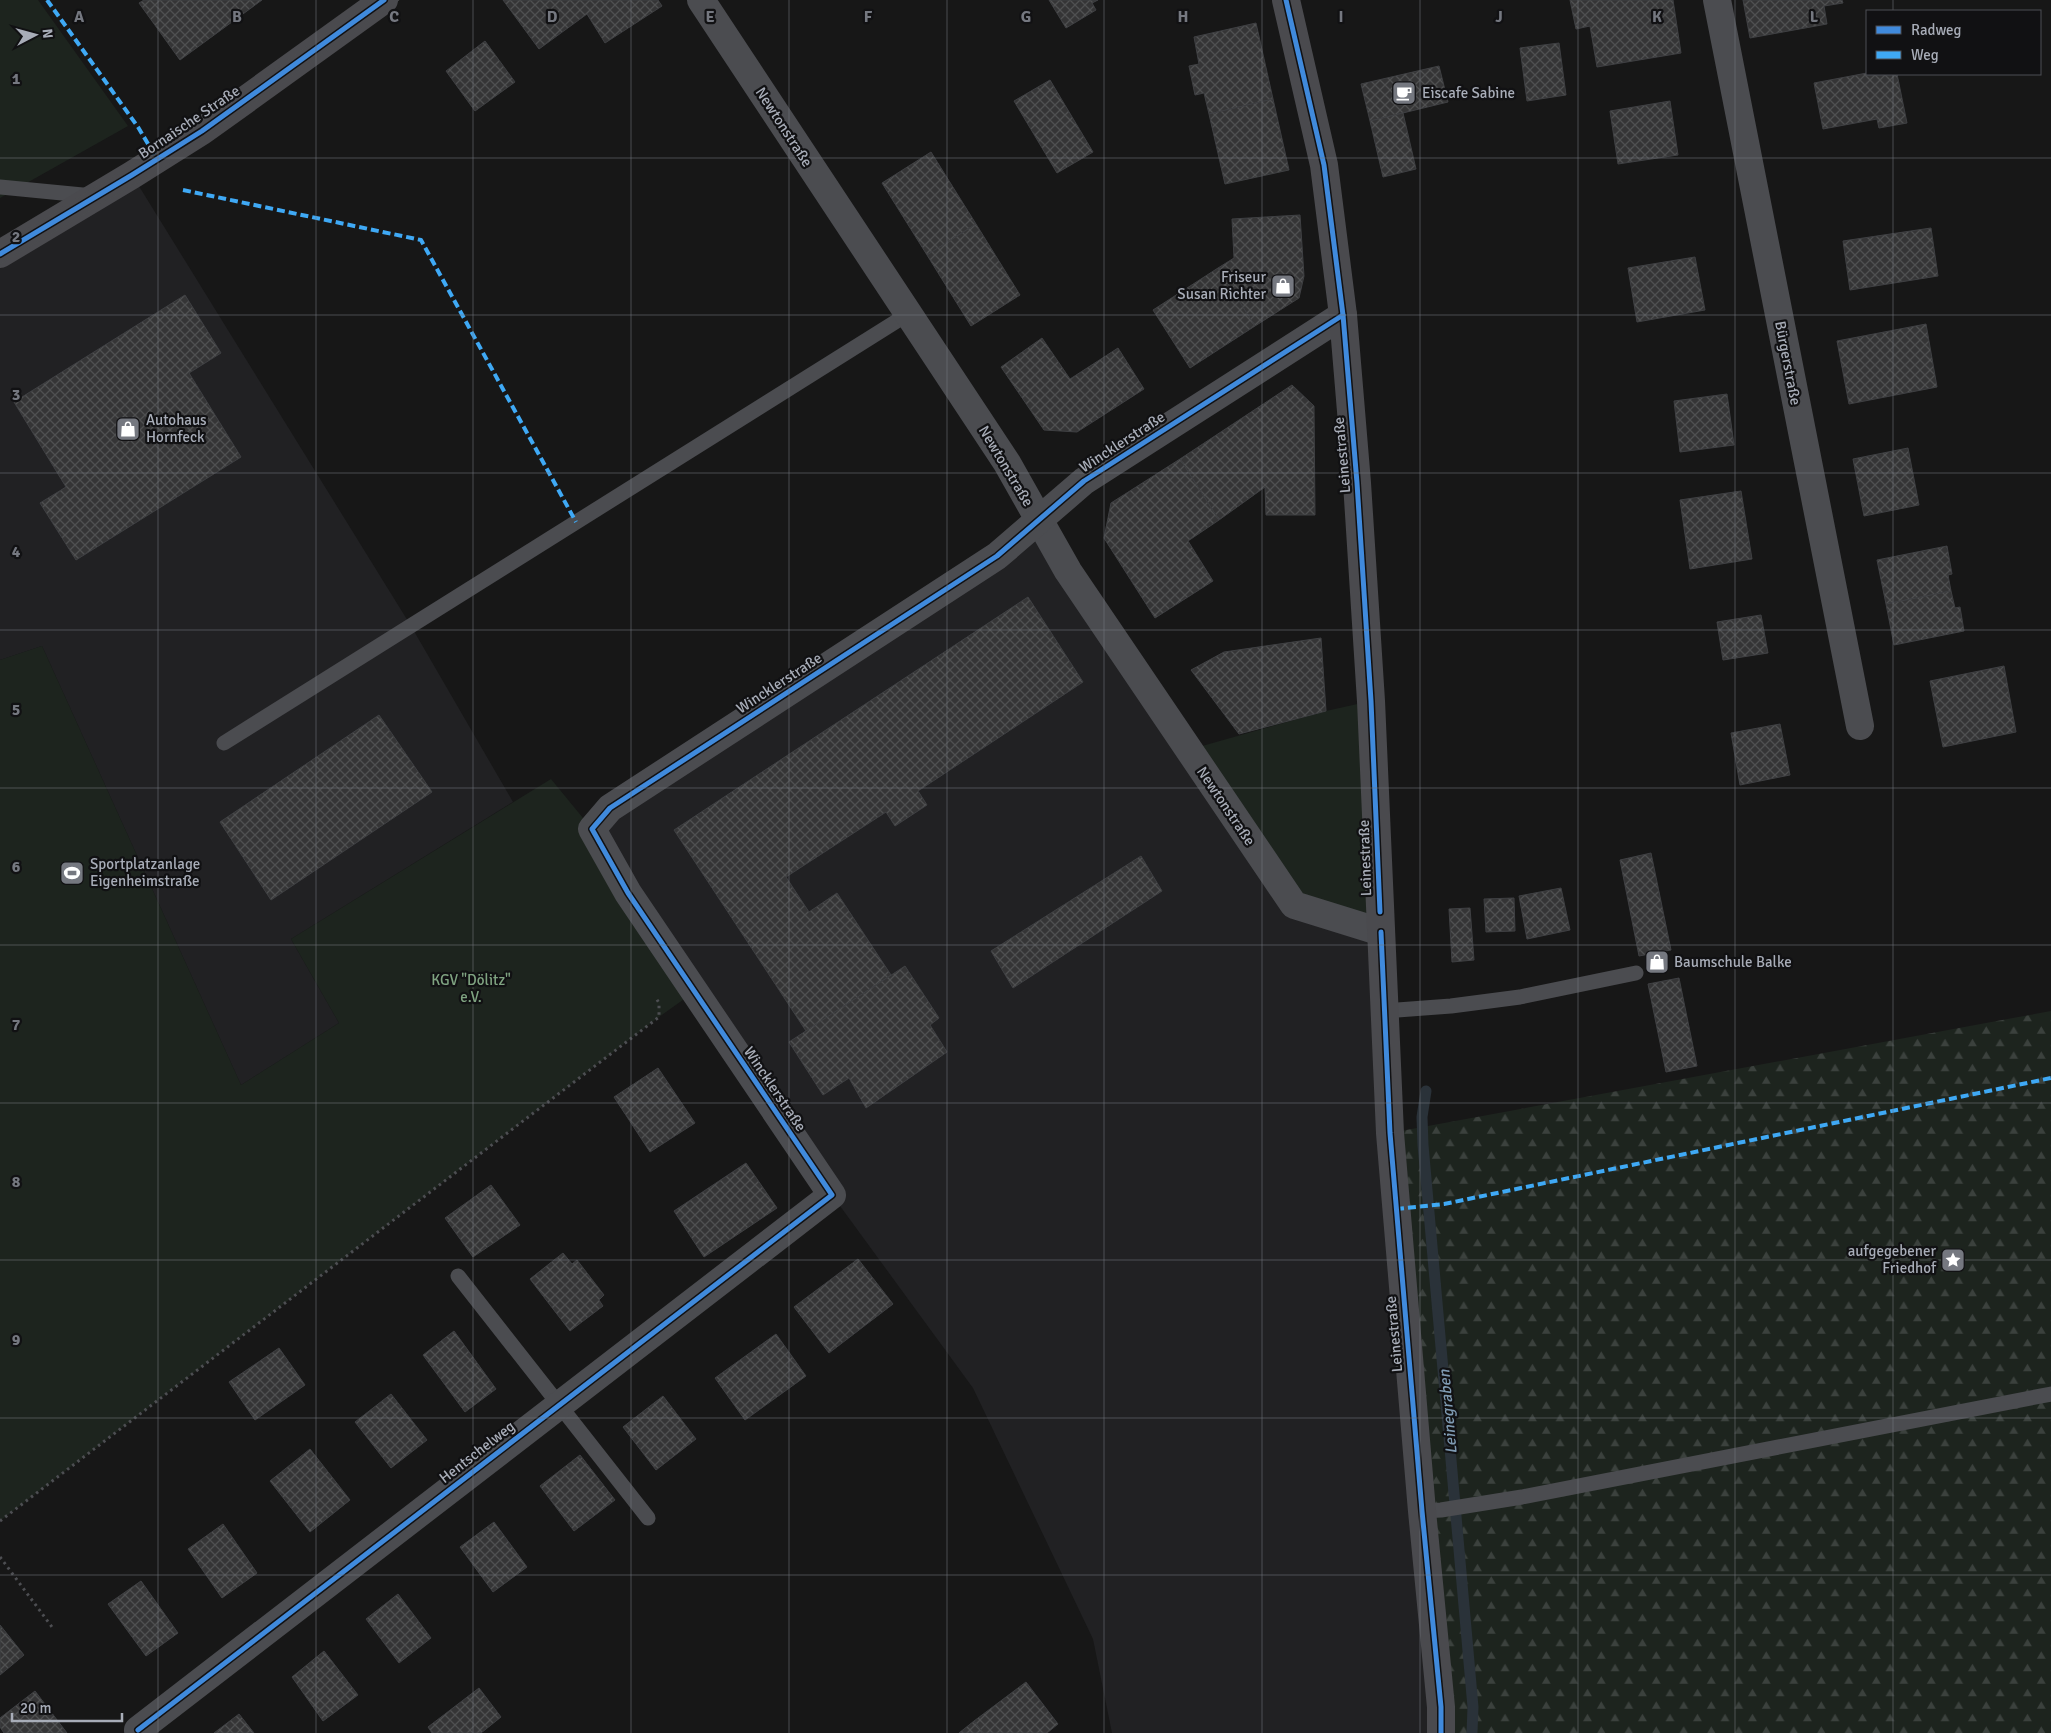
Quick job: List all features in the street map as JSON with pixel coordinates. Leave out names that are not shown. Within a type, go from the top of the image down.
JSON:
[{"type":"main road","name":"Bornaische Straße","points":[[0,254],[97,197],[202,131],[384,0]]},
{"type":"main road","name":"Leinestraße","points":[[1286,0],[1324,165],[1344,315],[1371,701],[1390,1133],[1432,1511],[1441,1733]]},
{"type":"street","name":"Newtonstraße","points":[[702,0],[1006,463],[1068,572],[1294,905],[1381,932]]},
{"type":"street","name":"Bürgerstraße","points":[[1717,0],[1860,726]]},
{"type":"street","name":"Wincklerstraße","points":[[832,1195],[628,892],[592,829],[610,808],[997,556],[1084,481],[1344,315]]},
{"type":"street","name":"Hentschelweg","points":[[138,1730],[832,1195]]},
{"type":"lane","points":[[0,187],[97,197]]},
{"type":"lane","points":[[224,743],[908,314]]},
{"type":"lane","points":[[1384,1011],[1451,1006],[1520,997],[1636,973]]},
{"type":"lane","points":[[458,1276],[648,1518]]},
{"type":"lane","points":[[1432,1511],[1532,1495],[2051,1394]]},
{"type":"path","points":[[0,1520],[659,1017]]},
{"type":"path","points":[[0,1558],[52,1627]]},
{"type":"shaded area","points":[[137,183],[411,626],[513,802],[291,939],[339,1023],[241,1085],[42,646],[0,660],[0,254]]},
{"type":"shaded area","points":[[1038,519],[1276,879],[1381,932],[1441,1733],[1112,1733],[1093,1639],[973,1388],[832,1195],[592,829]]},
{"type":"green space","points":[[0,0],[38,0],[128,126],[0,198]]},
{"type":"green space","name":"KGV \"Dölitz\" e.V.","points":[[42,646],[241,1085],[339,1023],[291,939],[551,779],[592,829],[694,992],[0,1521],[0,660]]},
{"type":"green space","points":[[1371,701],[1381,932],[1294,905],[1188,750],[1326,711]]},
{"type":"green space","points":[[2051,1011],[2051,1733],[1441,1733],[1390,1133]]},
{"type":"building","points":[[144,0],[262,0],[180,60],[139,3]]},
{"type":"building","points":[[503,0],[658,0],[662,6],[605,43],[587,14],[539,49]]},
{"type":"building","points":[[1049,0],[1098,0],[1092,3],[1096,10],[1066,28]]},
{"type":"building","points":[[1570,0],[1673,0],[1681,53],[1597,67],[1590,26],[1576,29]]},
{"type":"building","points":[[1743,0],[1842,0],[1843,3],[1824,6],[1827,24],[1750,38]]},
{"type":"building","points":[[1256,23],[1273,99],[1209,114],[1204,93],[1195,95],[1189,66],[1199,64],[1194,37]]},
{"type":"building","points":[[485,41],[515,82],[475,111],[446,71]]},
{"type":"building","points":[[1559,43],[1566,95],[1527,101],[1520,48]]},
{"type":"building","name":"Eiscafe Sabine","points":[[1439,66],[1448,102],[1370,121],[1361,84]]},
{"type":"building","points":[[1866,73],[1866,75],[1897,75],[1907,123],[1879,128],[1877,119],[1823,129],[1814,83]]},
{"type":"building","points":[[1050,80],[1093,152],[1057,173],[1014,101]]},
{"type":"building","points":[[1273,99],[1289,170],[1225,184],[1209,114]]},
{"type":"building","points":[[1670,101],[1678,155],[1618,164],[1610,111]]},
{"type":"building","points":[[1403,113],[1416,169],[1383,177],[1370,121]]},
{"type":"building","points":[[931,152],[976,224],[927,255],[882,183]]},
{"type":"building","points":[[1300,215],[1304,276],[1299,298],[1255,326],[1218,268],[1234,258],[1232,219]]},
{"type":"building","points":[[976,224],[1020,295],[971,326],[927,255]]},
{"type":"building","points":[[1931,228],[1938,276],[1850,290],[1843,241]]},
{"type":"building","points":[[1695,257],[1705,310],[1637,322],[1628,268]]},
{"type":"building","points":[[1218,268],[1255,326],[1190,368],[1153,310]]},
{"type":"building","name":"Autohaus Hornfeck","points":[[185,295],[221,353],[189,373],[241,457],[76,560],[40,503],[66,487],[14,402]]},
{"type":"building","points":[[1926,324],[1937,387],[1849,404],[1837,341]]},
{"type":"building","points":[[1042,338],[1070,379],[1118,348],[1144,389],[1077,432],[1044,430],[1001,367]]},
{"type":"building","points":[[1292,385],[1314,406],[1315,515],[1266,515],[1265,487],[1219,520],[1180,459]]},
{"type":"building","points":[[1727,394],[1734,445],[1680,452],[1674,401]]},
{"type":"building","points":[[1908,448],[1919,505],[1864,516],[1853,459]]},
{"type":"building","points":[[1180,459],[1219,520],[1188,541],[1213,581],[1155,618],[1104,538],[1111,503]]},
{"type":"building","points":[[1741,491],[1752,559],[1690,569],[1680,500]]},
{"type":"building","points":[[1947,546],[1952,574],[1948,575],[1951,591],[1886,604],[1877,560]]},
{"type":"building","points":[[1951,591],[1955,608],[1960,607],[1964,631],[1894,645],[1886,604]]},
{"type":"building","points":[[1028,597],[1083,682],[918,791],[927,805],[895,826],[886,812],[786,877],[809,912],[837,893],[891,975],[806,1031],[674,830]]},
{"type":"building","points":[[1761,615],[1768,653],[1723,660],[1717,622]]},
{"type":"building","points":[[1321,638],[1326,711],[1239,734],[1191,670],[1224,652]]},
{"type":"building","points":[[2004,666],[2016,732],[1943,747],[1930,681]]},
{"type":"building","points":[[379,715],[432,792],[271,900],[220,822]]},
{"type":"building","points":[[1780,724],[1790,775],[1740,785],[1731,733]]},
{"type":"building","points":[[1651,853],[1671,950],[1639,956],[1620,860]]},
{"type":"building","points":[[1141,856],[1162,891],[1013,988],[991,951]]},
{"type":"building","points":[[1561,888],[1570,930],[1527,939],[1519,896]]},
{"type":"building","points":[[1514,898],[1515,931],[1486,932],[1484,899]]},
{"type":"building","points":[[1470,908],[1474,960],[1452,962],[1449,909]]},
{"type":"building","points":[[905,966],[939,1018],[930,1025],[947,1052],[866,1108],[849,1078],[823,1095],[789,1042]]},
{"type":"building","points":[[1679,978],[1697,1066],[1666,1072],[1648,984]]},
{"type":"building","points":[[658,1068],[695,1123],[650,1152],[614,1097]]},
{"type":"building","points":[[746,1163],[777,1208],[704,1257],[674,1211]]},
{"type":"building","points":[[491,1185],[520,1225],[473,1257],[445,1218]]},
{"type":"building","points":[[563,1253],[572,1264],[577,1260],[604,1295],[599,1300],[603,1306],[570,1331],[530,1279]]},
{"type":"building","points":[[858,1259],[893,1304],[829,1353],[794,1307]]},
{"type":"building","points":[[454,1331],[496,1389],[465,1412],[423,1355]]},
{"type":"building","points":[[776,1334],[806,1376],[745,1420],[715,1378]]},
{"type":"building","points":[[279,1348],[305,1385],[255,1420],[229,1382]]},
{"type":"building","points":[[391,1394],[427,1440],[391,1468],[355,1422]]},
{"type":"building","points":[[663,1396],[696,1439],[656,1470],[623,1427]]},
{"type":"building","points":[[310,1449],[350,1500],[310,1532],[270,1481]]},
{"type":"building","points":[[580,1455],[615,1500],[574,1531],[540,1486]]},
{"type":"building","points":[[494,1522],[527,1567],[493,1592],[460,1547]]},
{"type":"building","points":[[223,1524],[257,1573],[222,1598],[188,1549]]},
{"type":"building","points":[[141,1581],[178,1633],[146,1656],[108,1604]]},
{"type":"building","points":[[398,1594],[431,1638],[399,1663],[366,1619]]},
{"type":"building","points":[[0,1625],[24,1655],[0,1675]]},
{"type":"building","points":[[324,1651],[358,1695],[323,1721],[292,1677]]},
{"type":"building","points":[[1026,1682],[1058,1724],[1047,1733],[983,1733],[974,1721]]},
{"type":"building","points":[[479,1688],[501,1717],[481,1733],[432,1733],[428,1727]]},
{"type":"building","points":[[35,1691],[67,1733],[4,1733],[0,1727],[0,1718]]},
{"type":"building","points":[[239,1714],[254,1733],[214,1733]]},
{"type":"building","points":[[974,1721],[983,1733],[959,1733]]},
{"type":"waterway","name":"Leinegraben","points":[[1426,1091],[1422,1117],[1423,1145],[1473,1707],[1472,1733]]},
{"type":"tram line","points":[[0,246],[198,124],[372,0]]},
{"type":"tram line","points":[[0,264],[162,168],[399,0]]},
{"type":"marked path","points":[[47,0],[138,127],[157,159]]},
{"type":"marked path","points":[[183,190],[421,240],[576,522]]},
{"type":"marked path","points":[[1396,1209],[1444,1204],[2051,1078]]},
{"type":"cycle path","points":[[0,254],[202,131],[384,0]]},
{"type":"cycle path","points":[[1286,0],[1324,165],[1343,315],[1357,483],[1371,701],[1380,912]]},
{"type":"cycle path","points":[[138,1730],[832,1195],[628,893],[592,829],[610,808],[997,556],[1084,481],[1343,315]]},
{"type":"cycle path","points":[[1381,932],[1390,1133],[1422,1511],[1441,1707],[1441,1733]]},
{"type":"place","name":"Eiscafe Sabine","points":[[1404,93]]},
{"type":"place","name":"Friseur Susan Richter","points":[[1283,286]]},
{"type":"place","name":"Autohaus Hornfeck","points":[[128,429]]},
{"type":"place","name":"Sportplatzanlage Eigenheimstraße","points":[[72,873]]},
{"type":"place","name":"Baumschule Balke","points":[[1657,962]]},
{"type":"place","name":"aufgegebener Friedhof","points":[[1953,1260]]}]
